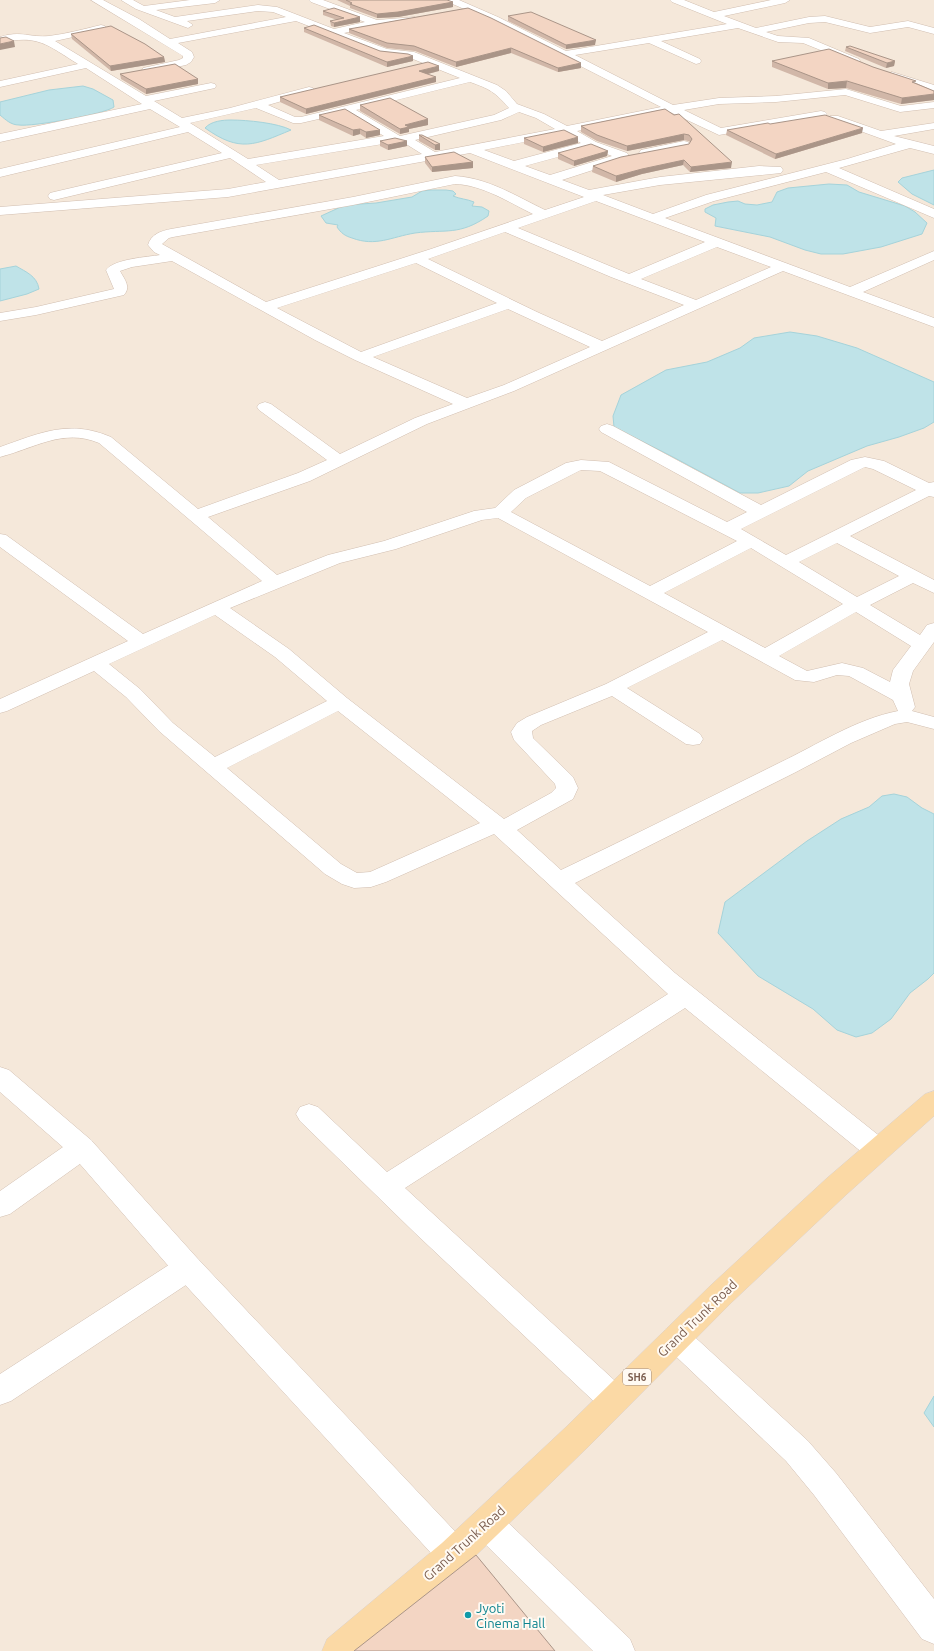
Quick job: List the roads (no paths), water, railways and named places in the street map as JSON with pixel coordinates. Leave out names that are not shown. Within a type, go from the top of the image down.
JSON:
[{"type":"main road","name":"Grand Trunk Road","points":[[339,1651],[454,1554],[487,1524],[761,1256],[878,1150],[932,1106]]},
{"type":"street","points":[[96,0],[175,20],[194,27],[218,43]]},
{"type":"street","points":[[126,0],[132,10],[135,21],[188,54],[189,57],[187,60],[173,65],[136,72]]},
{"type":"street","points":[[132,10],[216,0]]},
{"type":"street","points":[[314,0],[376,23]]},
{"type":"street","points":[[452,0],[673,108],[712,129],[724,132],[821,114]]},
{"type":"street","points":[[675,0],[775,39],[805,40],[865,65]]},
{"type":"street","points":[[714,15],[785,0]]},
{"type":"street","points":[[175,20],[269,4],[283,4]]},
{"type":"street","points":[[269,4],[298,18],[385,52],[410,54],[471,78],[498,90],[513,106],[567,130],[592,144],[621,155],[623,156],[622,158]]},
{"type":"street","points":[[451,12],[471,8]]},
{"type":"street","points":[[333,32],[376,23],[391,23],[423,17]]},
{"type":"street","points":[[168,42],[298,18]]},
{"type":"street","points":[[753,31],[817,19],[832,20],[870,30],[908,24],[934,31]]},
{"type":"street","points":[[3,37],[28,36],[45,39],[135,21]]},
{"type":"street","points":[[564,54],[738,25]]},
{"type":"street","points":[[45,39],[232,154],[277,184]]},
{"type":"street","points":[[649,39],[696,61]]},
{"type":"street","points":[[413,65],[428,61]]},
{"type":"street","points":[[0,84],[87,65]]},
{"type":"street","points":[[884,72],[934,90]]},
{"type":"street","points":[[107,77],[122,74]]},
{"type":"street","points":[[256,104],[297,120],[471,78]]},
{"type":"street","points":[[0,138],[211,86]]},
{"type":"street","points":[[0,173],[185,125],[256,104],[318,88]]},
{"type":"street","points":[[4,210],[192,197],[228,193],[471,149],[673,108],[719,101],[776,99],[846,92],[900,109],[934,105]]},
{"type":"street","points":[[776,99],[881,135],[934,150]]},
{"type":"street","points":[[246,163],[399,139],[497,118],[518,108]]},
{"type":"street","points":[[347,109],[399,139],[410,142],[434,156]]},
{"type":"street","points":[[881,135],[934,126]]},
{"type":"street","points":[[514,166],[592,144]]},
{"type":"street","points":[[653,218],[710,198],[828,168],[910,144]]},
{"type":"street","points":[[551,179],[622,158],[684,145]]},
{"type":"street","points":[[471,149],[592,196],[934,323]]},
{"type":"street","points":[[4,210],[67,192],[232,154]]},
{"type":"street","points":[[828,168],[934,214]]},
{"type":"street","points":[[265,307],[506,228],[592,196],[660,181],[759,170],[804,174]]},
{"type":"street","points":[[523,180],[537,174]]},
{"type":"street","points":[[465,403],[360,357],[320,337],[174,257],[155,245],[156,241],[159,238],[171,233],[338,204],[455,180],[471,181],[544,215]]},
{"type":"street","points":[[494,191],[509,186]]},
{"type":"street","points":[[506,228],[696,305]]},
{"type":"street","points":[[629,279],[717,242]]},
{"type":"street","points":[[850,292],[934,255]]},
{"type":"street","points":[[0,317],[36,311],[119,292],[121,290],[121,286],[113,270],[114,268],[174,257]]},
{"type":"street","points":[[416,258],[508,304],[602,346]]},
{"type":"street","points":[[196,516],[304,477],[420,421],[465,403],[509,388],[782,267]]},
{"type":"street","points":[[360,357],[508,304]]},
{"type":"street","points":[[265,407],[339,461]]},
{"type":"street","points":[[607,429],[760,512]]},
{"type":"street","points":[[0,452],[59,433],[71,431],[89,433],[105,440],[274,582]]},
{"type":"street","points":[[727,529],[857,464],[865,462],[878,465],[932,490]]},
{"type":"street","points":[[500,513],[513,499],[532,487],[572,467],[594,465],[603,466],[616,472],[751,541],[857,604],[928,636],[903,670],[899,684],[905,706]]},
{"type":"street","points":[[786,562],[836,536],[932,490]]},
{"type":"street","points":[[0,707],[274,582],[334,559],[390,545],[480,515],[500,513],[512,518],[766,655],[802,676],[810,678],[817,677],[836,669],[849,670],[934,723]]},
{"type":"street","points":[[836,536],[934,587]]},
{"type":"street","points":[[0,539],[142,642]]},
{"type":"street","points":[[650,593],[751,541]]},
{"type":"street","points":[[766,655],[857,604],[914,576]]},
{"type":"street","points":[[217,608],[282,653],[340,702],[499,827],[666,979],[878,1150]]},
{"type":"street","points":[[96,663],[133,692],[166,727],[212,767],[333,869],[355,881],[366,882],[499,827],[565,794],[567,788],[565,782],[524,740],[522,732],[524,727],[534,721],[613,688],[723,632]]},
{"type":"street","points":[[613,688],[693,740]]},
{"type":"street","points":[[212,767],[340,702]]},
{"type":"street","points":[[559,881],[789,767],[844,738],[890,719],[905,706]]},
{"type":"street","points":[[385,1187],[686,995]]},
{"type":"street","points":[[0,1077],[82,1148],[188,1268],[454,1554]]},
{"type":"street","points":[[309,1114],[385,1187],[614,1400]]},
{"type":"street","points":[[0,1206],[82,1148]]},
{"type":"street","points":[[0,1391],[188,1268]]},
{"type":"street","points":[[676,1338],[802,1457],[825,1484],[934,1627]]},
{"type":"street","points":[[487,1524],[618,1651]]},
{"type":"water","points":[[83,86],[93,89],[113,100],[114,107],[108,110],[83,116],[26,125],[14,124],[0,115],[0,102],[49,90]]},
{"type":"water","points":[[231,120],[254,121],[291,130],[257,143],[238,144],[217,136],[205,128],[214,122]]},
{"type":"water","points":[[934,170],[934,205],[912,194],[898,182],[902,178]]},
{"type":"water","points":[[829,184],[847,185],[859,192],[905,206],[915,212],[927,223],[922,234],[881,247],[843,254],[821,254],[805,250],[770,237],[715,226],[716,218],[705,212],[705,209],[713,205],[728,202],[738,201],[745,204],[757,205],[772,202],[777,192],[788,188]]},
{"type":"water","points":[[422,191],[453,191],[456,194],[453,196],[474,202],[472,206],[482,207],[489,211],[488,216],[469,227],[460,229],[415,233],[369,242],[361,241],[345,235],[337,227],[338,225],[326,223],[321,216],[345,205],[376,203],[412,197]]},
{"type":"water","points":[[16,266],[27,272],[36,281],[39,289],[27,294],[0,301],[0,269]]},
{"type":"water","points":[[790,332],[817,336],[857,348],[934,382],[934,422],[924,428],[867,446],[808,471],[789,486],[758,493],[740,493],[614,427],[613,416],[621,395],[666,370],[707,362],[740,348],[754,338]]},
{"type":"water","points":[[894,794],[907,797],[922,808],[934,814],[934,973],[910,993],[891,1019],[872,1033],[856,1037],[837,1030],[813,1009],[758,976],[718,933],[725,902],[807,841],[841,819],[869,807],[882,796]]},
{"type":"water","points":[[934,1396],[934,1427],[924,1413]]},
{"type":"place","name":"Jyoti Cinema Hall","points":[[468,1615]]}]
